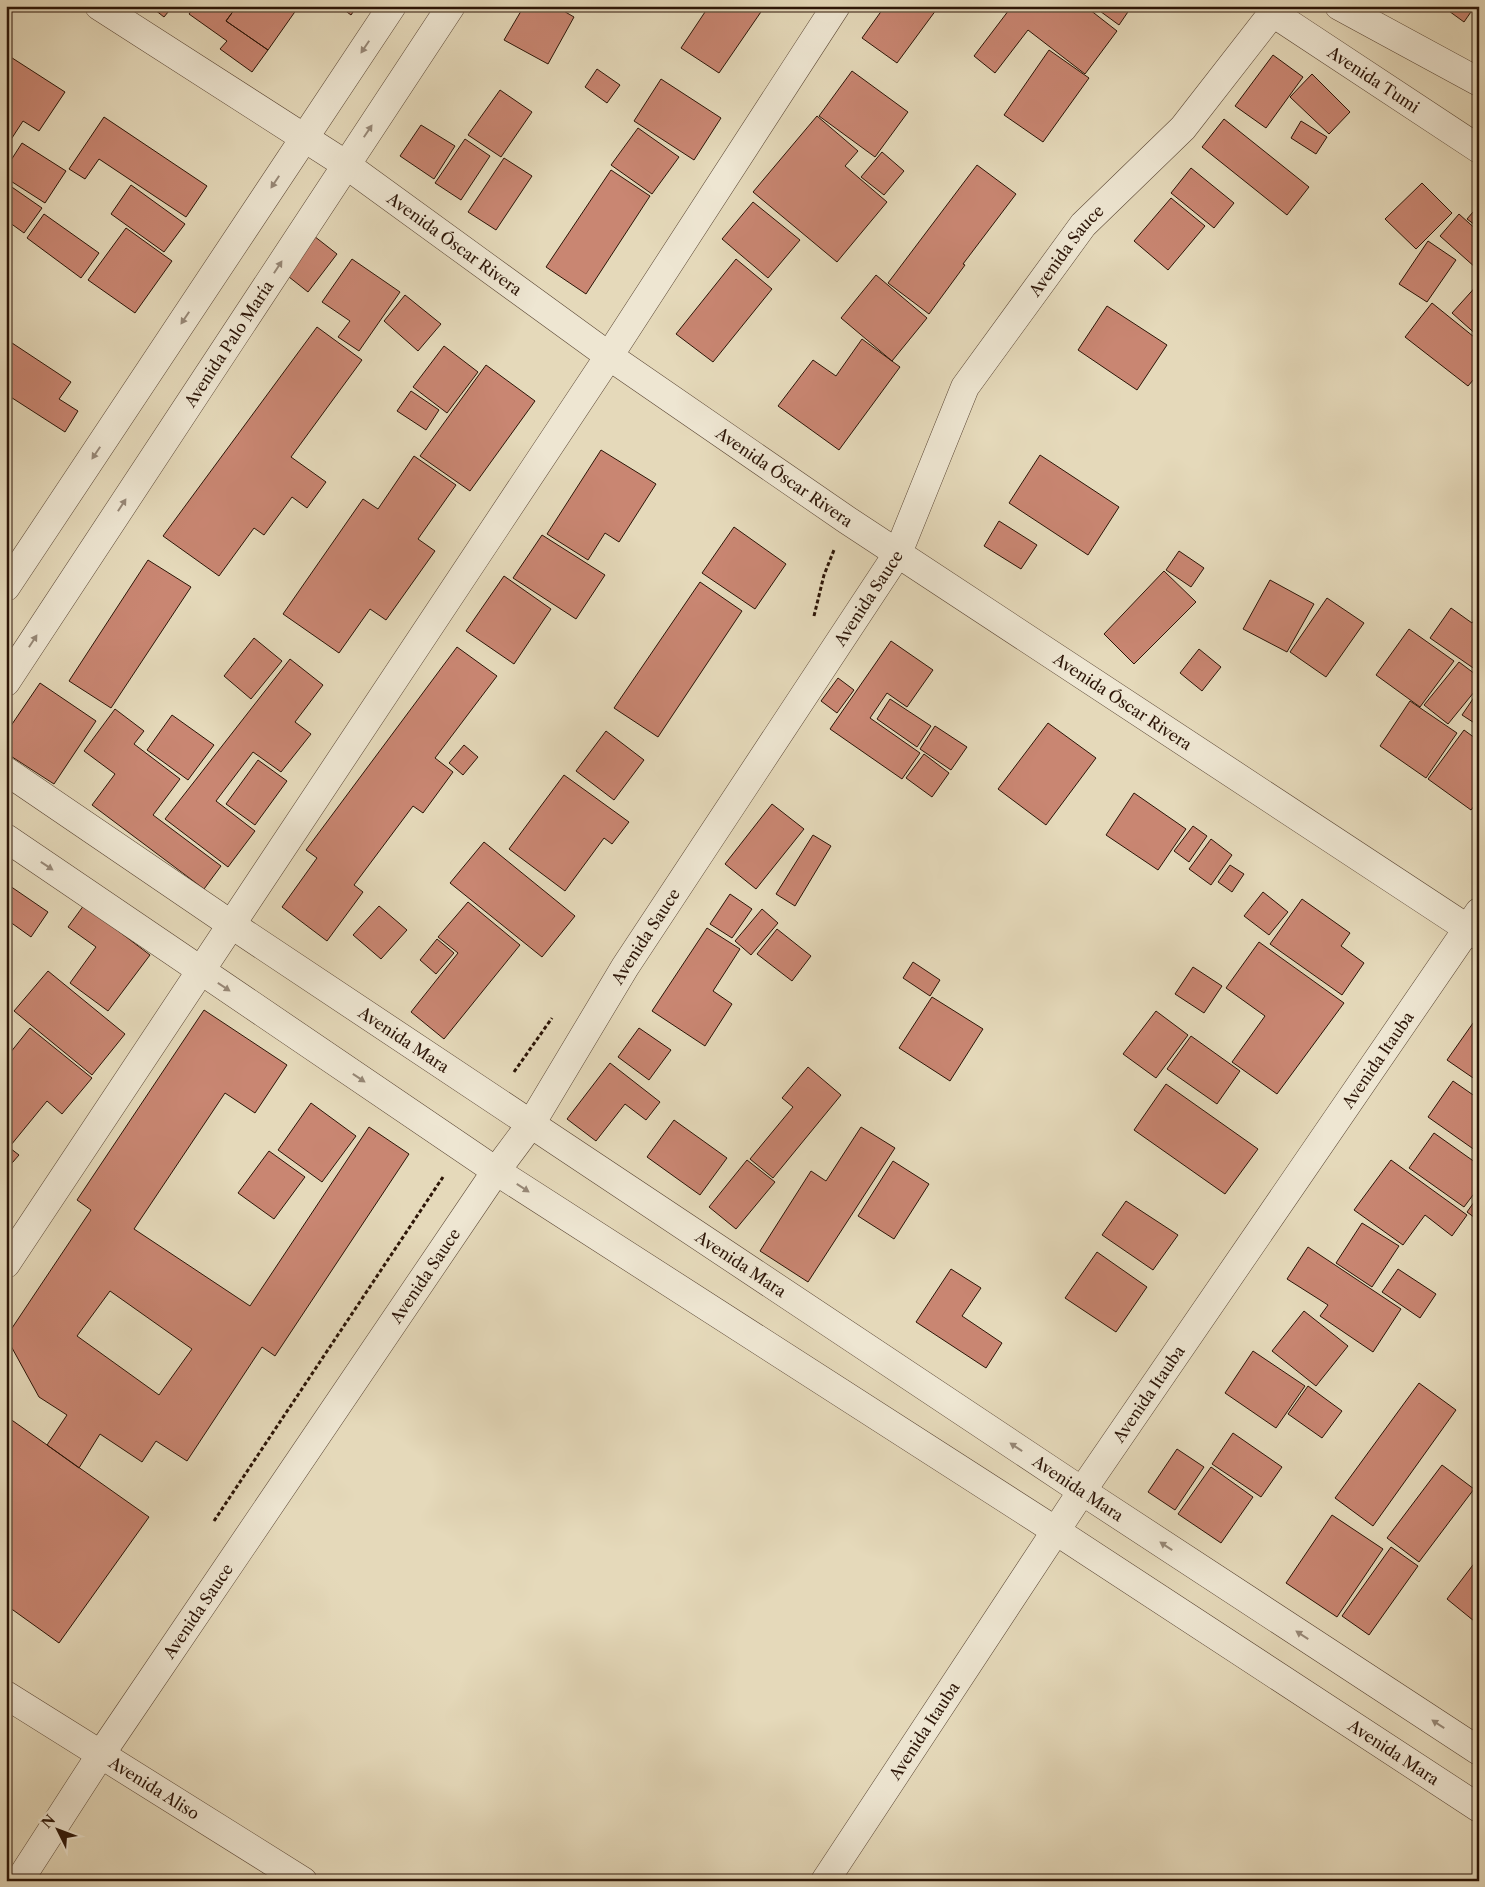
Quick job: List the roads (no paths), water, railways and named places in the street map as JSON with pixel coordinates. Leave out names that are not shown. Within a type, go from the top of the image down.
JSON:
[{"type":"street","name":"Avenida Óscar Rivera","points":[[98,6],[345,164],[609,356],[847,520],[1475,926]]},
{"type":"street","points":[[6,587],[392,6]]},
{"type":"street","name":"Avenida Palo María","points":[[6,682],[345,164],[451,6]]},
{"type":"street","points":[[6,1264],[609,356],[836,6]]},
{"type":"street","points":[[1339,6],[1479,82]]},
{"type":"street","name":"Avenida Tumi","points":[[1274,8],[1479,149]]},
{"type":"street","name":"Avenida Sauce","points":[[19,1881],[101,1754],[496,1171],[531,1124],[624,967],[898,553],[965,386],[1083,225],[1183,128],[1274,8]]},
{"type":"street","name":"Avenida Mara","points":[[6,771],[232,925],[1082,1491],[1479,1751]]},
{"type":"street","name":"Avenida Mara","points":[[6,838],[496,1171],[1056,1531],[1479,1808]]},
{"type":"street","name":"Avenida Itauba","points":[[825,1881],[1082,1491],[1475,926]]},
{"type":"street","name":"Avenida Aliso","points":[[6,1695],[302,1881]]}]
